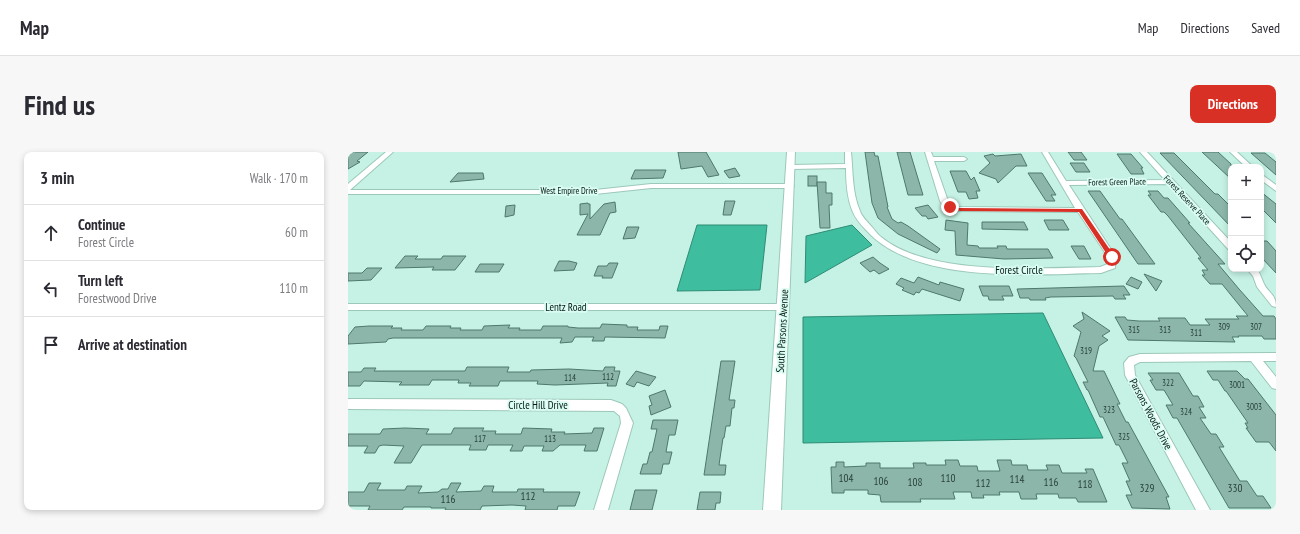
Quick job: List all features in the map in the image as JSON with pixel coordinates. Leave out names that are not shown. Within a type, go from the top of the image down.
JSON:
[{"type":"main road","name":"South Parsons Avenue","points":[[772,510],[791,160]]},
{"type":"street","points":[[348,188],[390,152]]},
{"type":"street","name":"Forest Circle","points":[[791,160],[849,159],[854,206],[858,217],[866,227],[887,244],[901,252],[937,265],[982,271],[1108,269],[1112,266],[1112,257],[1080,210],[1044,152]]},
{"type":"street","name":"Forest Reserve Place","points":[[1144,152],[1228,244]]},
{"type":"street","points":[[1233,152],[1247,164]]},
{"type":"street","points":[[964,159],[929,156],[944,201],[946,204],[955,209],[1080,210]]},
{"type":"street","points":[[1264,179],[1276,189]]},
{"type":"street","name":"Forest Green Place","points":[[1064,182],[1170,182]]},
{"type":"street","name":"West Empire Drive","points":[[348,192],[595,192],[652,186],[790,186]]},
{"type":"street","points":[[1254,272],[1257,275],[1260,285],[1275,304]]},
{"type":"street","name":"Lentz Road","points":[[348,307],[784,307]]},
{"type":"street","points":[[1254,357],[1276,386]]},
{"type":"street","name":"Parsons Woods Drive","points":[[1203,510],[1130,374],[1129,363],[1140,358],[1276,357]]},
{"type":"street","name":"Circle Hill Drive","points":[[348,404],[618,406],[626,416],[627,423],[601,510]]},
{"type":"shaded area","points":[[697,225],[767,225],[760,290],[677,291]]},
{"type":"shaded area","points":[[852,225],[872,245],[805,283],[806,236]]},
{"type":"shaded area","points":[[1043,313],[1103,438],[803,443],[803,317]]},
{"type":"building","points":[[348,152],[368,152],[357,161],[360,162],[348,169]]},
{"type":"building","points":[[678,152],[706,152],[719,175],[708,177],[702,166],[681,169]]},
{"type":"building","points":[[865,152],[874,152],[875,156],[878,156],[887,207],[892,219],[898,223],[901,222],[908,226],[940,249],[937,253],[898,234],[878,218],[872,203]]},
{"type":"building","points":[[897,152],[910,152],[923,195],[908,195]]},
{"type":"building","points":[[1068,152],[1081,152],[1087,160],[1074,160]]},
{"type":"building","points":[[1202,152],[1218,152],[1231,164],[1228,164],[1228,176]]},
{"type":"building","points":[[1160,153],[1174,153],[1215,194],[1218,194],[1228,204],[1228,224]]},
{"type":"building","points":[[1251,153],[1265,153],[1276,162],[1276,175],[1264,164]]},
{"type":"building","points":[[993,154],[995,156],[1021,154],[1027,166],[1016,166],[998,183],[996,179],[979,173],[990,163],[984,156]]},
{"type":"building","points":[[1117,154],[1131,154],[1143,168],[1141,168],[1144,174],[1131,174]]},
{"type":"building","points":[[1070,163],[1084,163],[1090,172],[1076,172]]},
{"type":"building","points":[[735,168],[740,176],[729,178],[724,171]]},
{"type":"building","points":[[635,170],[666,170],[663,178],[631,179]]},
{"type":"building","points":[[950,171],[966,171],[971,180],[974,177],[980,191],[976,191],[978,198],[969,199],[966,192],[958,192]]},
{"type":"building","points":[[458,173],[483,173],[484,179],[450,182]]},
{"type":"building","points":[[1028,173],[1042,173],[1056,195],[1051,195],[1055,201],[1046,201]]},
{"type":"building","points":[[808,176],[817,176],[817,186],[808,186]]},
{"type":"building","points":[[817,182],[826,182],[826,193],[832,193],[832,205],[829,205],[830,228],[820,228]]},
{"type":"building","points":[[1088,191],[1100,191],[1155,264],[1138,264]]},
{"type":"building","points":[[1148,191],[1158,191],[1164,198],[1168,198],[1190,223],[1188,223],[1225,264],[1218,264],[1263,316],[1274,316],[1276,319],[1276,339],[1264,339],[1262,336],[1238,336],[1239,337],[1232,337],[1235,342],[1128,340],[1115,317],[1125,317],[1127,320],[1139,321],[1160,321],[1158,318],[1185,318],[1190,325],[1210,325],[1205,319],[1239,319],[1236,316],[1248,316],[1222,284],[1210,284],[1202,275],[1205,275],[1202,270],[1208,270],[1198,258],[1201,258],[1168,216],[1164,212],[1161,212],[1148,195],[1151,195]]},
{"type":"building","points":[[1264,194],[1276,204],[1276,223],[1264,211]]},
{"type":"building","points":[[725,201],[735,201],[731,215],[723,215]]},
{"type":"building","points":[[615,202],[616,212],[610,213],[600,235],[577,235],[588,214],[580,215],[580,204],[590,204],[590,219],[604,204]]},
{"type":"building","points":[[515,205],[514,215],[505,217],[506,206]]},
{"type":"building","points":[[928,205],[938,217],[928,219],[926,216],[922,216],[915,208]]},
{"type":"building","points":[[946,220],[968,223],[967,245],[978,246],[979,248],[998,248],[997,246],[1006,246],[1007,249],[1048,249],[1053,258],[1004,259],[956,255],[955,231],[945,230]]},
{"type":"building","points":[[1044,220],[1063,220],[1069,230],[1049,230]]},
{"type":"building","points":[[982,222],[1024,222],[1028,230],[982,229]]},
{"type":"building","points":[[627,227],[639,227],[635,238],[623,239]]},
{"type":"building","points":[[1264,241],[1267,241],[1276,251],[1276,273],[1264,260]]},
{"type":"building","points":[[1071,246],[1084,246],[1091,259],[1079,259]]},
{"type":"building","points":[[405,256],[418,256],[415,259],[441,259],[443,256],[466,256],[455,270],[432,270],[434,267],[395,268]]},
{"type":"building","points":[[873,257],[889,269],[879,274],[874,270],[870,272],[860,263]]},
{"type":"building","points":[[559,261],[577,263],[574,270],[554,271]]},
{"type":"building","points":[[609,263],[618,263],[612,278],[594,276],[598,266],[607,266]]},
{"type":"building","points":[[480,264],[504,264],[499,272],[475,272]]},
{"type":"building","points":[[367,268],[382,268],[371,280],[348,281],[348,273],[362,273]]},
{"type":"building","points":[[1144,274],[1162,281],[1156,291]]},
{"type":"building","points":[[918,277],[939,285],[940,282],[964,289],[960,301],[922,289],[919,293],[916,292],[914,295],[902,290],[904,288],[896,284],[901,278],[914,283]]},
{"type":"building","points":[[1131,277],[1142,282],[1138,289],[1126,284]]},
{"type":"building","points":[[979,286],[1009,286],[1013,296],[1002,296],[1004,300],[989,300],[988,296],[983,296]]},
{"type":"building","points":[[1124,286],[1130,295],[1123,295],[1126,299],[1115,299],[1113,296],[1051,297],[1045,298],[1046,300],[1030,300],[1029,298],[1020,298],[1017,289]]},
{"type":"building","points":[[1082,312],[1110,331],[1102,336],[1108,340],[1099,346],[1093,371],[1104,371],[1120,404],[1117,404],[1126,422],[1128,422],[1169,497],[1166,497],[1170,509],[1132,508],[1126,495],[1132,495],[1126,481],[1130,481],[1122,463],[1128,463],[1119,445],[1116,445],[1103,417],[1100,417],[1083,382],[1088,382],[1074,356],[1081,332],[1073,326],[1084,319]]},
{"type":"building","points":[[602,324],[627,325],[627,327],[638,327],[637,330],[659,330],[660,326],[668,326],[665,338],[605,337],[604,341],[592,341],[594,337],[575,337],[572,342],[560,343],[562,338],[393,338],[388,339],[386,342],[348,344],[348,336],[355,327],[393,326],[391,328],[402,328],[401,330],[423,330],[426,326],[451,326],[450,328],[461,328],[460,330],[482,330],[484,326],[510,325],[508,328],[520,328],[519,330],[541,330],[543,326],[600,328]]},
{"type":"building","points":[[721,361],[735,361],[729,400],[735,400],[734,408],[732,408],[730,426],[726,426],[719,465],[726,465],[725,475],[704,475]]},
{"type":"building","points":[[467,367],[509,367],[507,372],[569,369],[603,371],[605,367],[615,367],[614,371],[620,371],[616,386],[607,386],[608,383],[555,385],[537,384],[538,381],[500,381],[498,386],[469,386],[471,383],[458,383],[459,380],[432,380],[429,385],[399,385],[402,382],[364,381],[360,386],[348,386],[348,372],[361,372],[364,368],[376,368],[374,371],[465,371]]},
{"type":"building","points":[[636,371],[656,377],[649,386],[637,382],[634,387],[626,384]]},
{"type":"building","points":[[1207,371],[1237,371],[1245,379],[1248,379],[1276,415],[1276,451],[1269,442],[1256,442],[1246,428],[1248,428],[1245,423],[1248,423],[1226,391],[1218,380],[1213,380]]},
{"type":"building","points":[[1148,373],[1179,373],[1193,396],[1198,396],[1204,407],[1199,407],[1206,418],[1200,418],[1211,434],[1216,434],[1224,447],[1219,447],[1240,481],[1247,481],[1257,496],[1263,496],[1271,508],[1229,508],[1177,418],[1173,418],[1166,405],[1173,405],[1164,390],[1156,390],[1150,380],[1153,380]]},
{"type":"building","points":[[665,390],[671,407],[651,415],[649,406],[652,405],[649,396]]},
{"type":"building","points":[[653,420],[678,420],[675,435],[669,435],[666,452],[672,452],[669,464],[663,464],[661,474],[640,474],[643,464],[647,464],[650,452],[652,452],[657,429],[651,429]]},
{"type":"building","points":[[454,428],[484,428],[482,431],[496,431],[495,434],[521,434],[523,428],[552,429],[551,432],[565,432],[564,434],[592,433],[594,428],[604,428],[597,451],[584,451],[586,445],[560,445],[553,451],[542,451],[544,446],[524,446],[522,451],[510,451],[513,445],[488,445],[486,450],[469,450],[471,445],[422,445],[411,463],[394,463],[404,446],[383,445],[379,446],[375,453],[364,453],[368,446],[348,446],[348,434],[380,434],[383,429],[429,429],[426,434],[451,434]]},
{"type":"building","points":[[945,460],[958,460],[960,466],[977,466],[978,471],[1000,471],[997,460],[1011,460],[1012,465],[1027,465],[1028,470],[1048,470],[1046,465],[1059,465],[1062,473],[1087,473],[1085,469],[1093,469],[1107,502],[1078,502],[1076,498],[1059,498],[1058,494],[1036,494],[1037,499],[1021,499],[1019,492],[999,492],[1000,495],[983,495],[984,498],[972,498],[971,492],[953,492],[955,499],[920,499],[921,502],[881,502],[880,495],[868,494],[868,490],[844,490],[844,493],[832,493],[831,467],[836,467],[836,462],[844,462],[844,467],[866,466],[866,463],[880,463],[880,468],[914,468],[913,463],[926,463],[926,465],[946,465]]},
{"type":"building","points":[[369,483],[381,483],[377,490],[405,490],[407,486],[422,486],[418,493],[438,492],[442,489],[448,489],[451,483],[461,483],[456,492],[481,491],[484,486],[494,486],[492,492],[517,492],[518,489],[544,489],[543,492],[580,492],[575,506],[558,506],[557,510],[525,510],[526,506],[512,505],[482,506],[480,510],[445,510],[446,508],[404,507],[402,510],[368,510],[370,506],[348,506],[348,492],[364,492]]},
{"type":"building","points":[[635,490],[657,490],[652,510],[630,510]]},
{"type":"building","points":[[700,492],[721,492],[720,503],[716,503],[715,510],[697,510]]},
{"type":"route","points":[[950,207],[960,210],[1080,210],[1112,257]]}]
